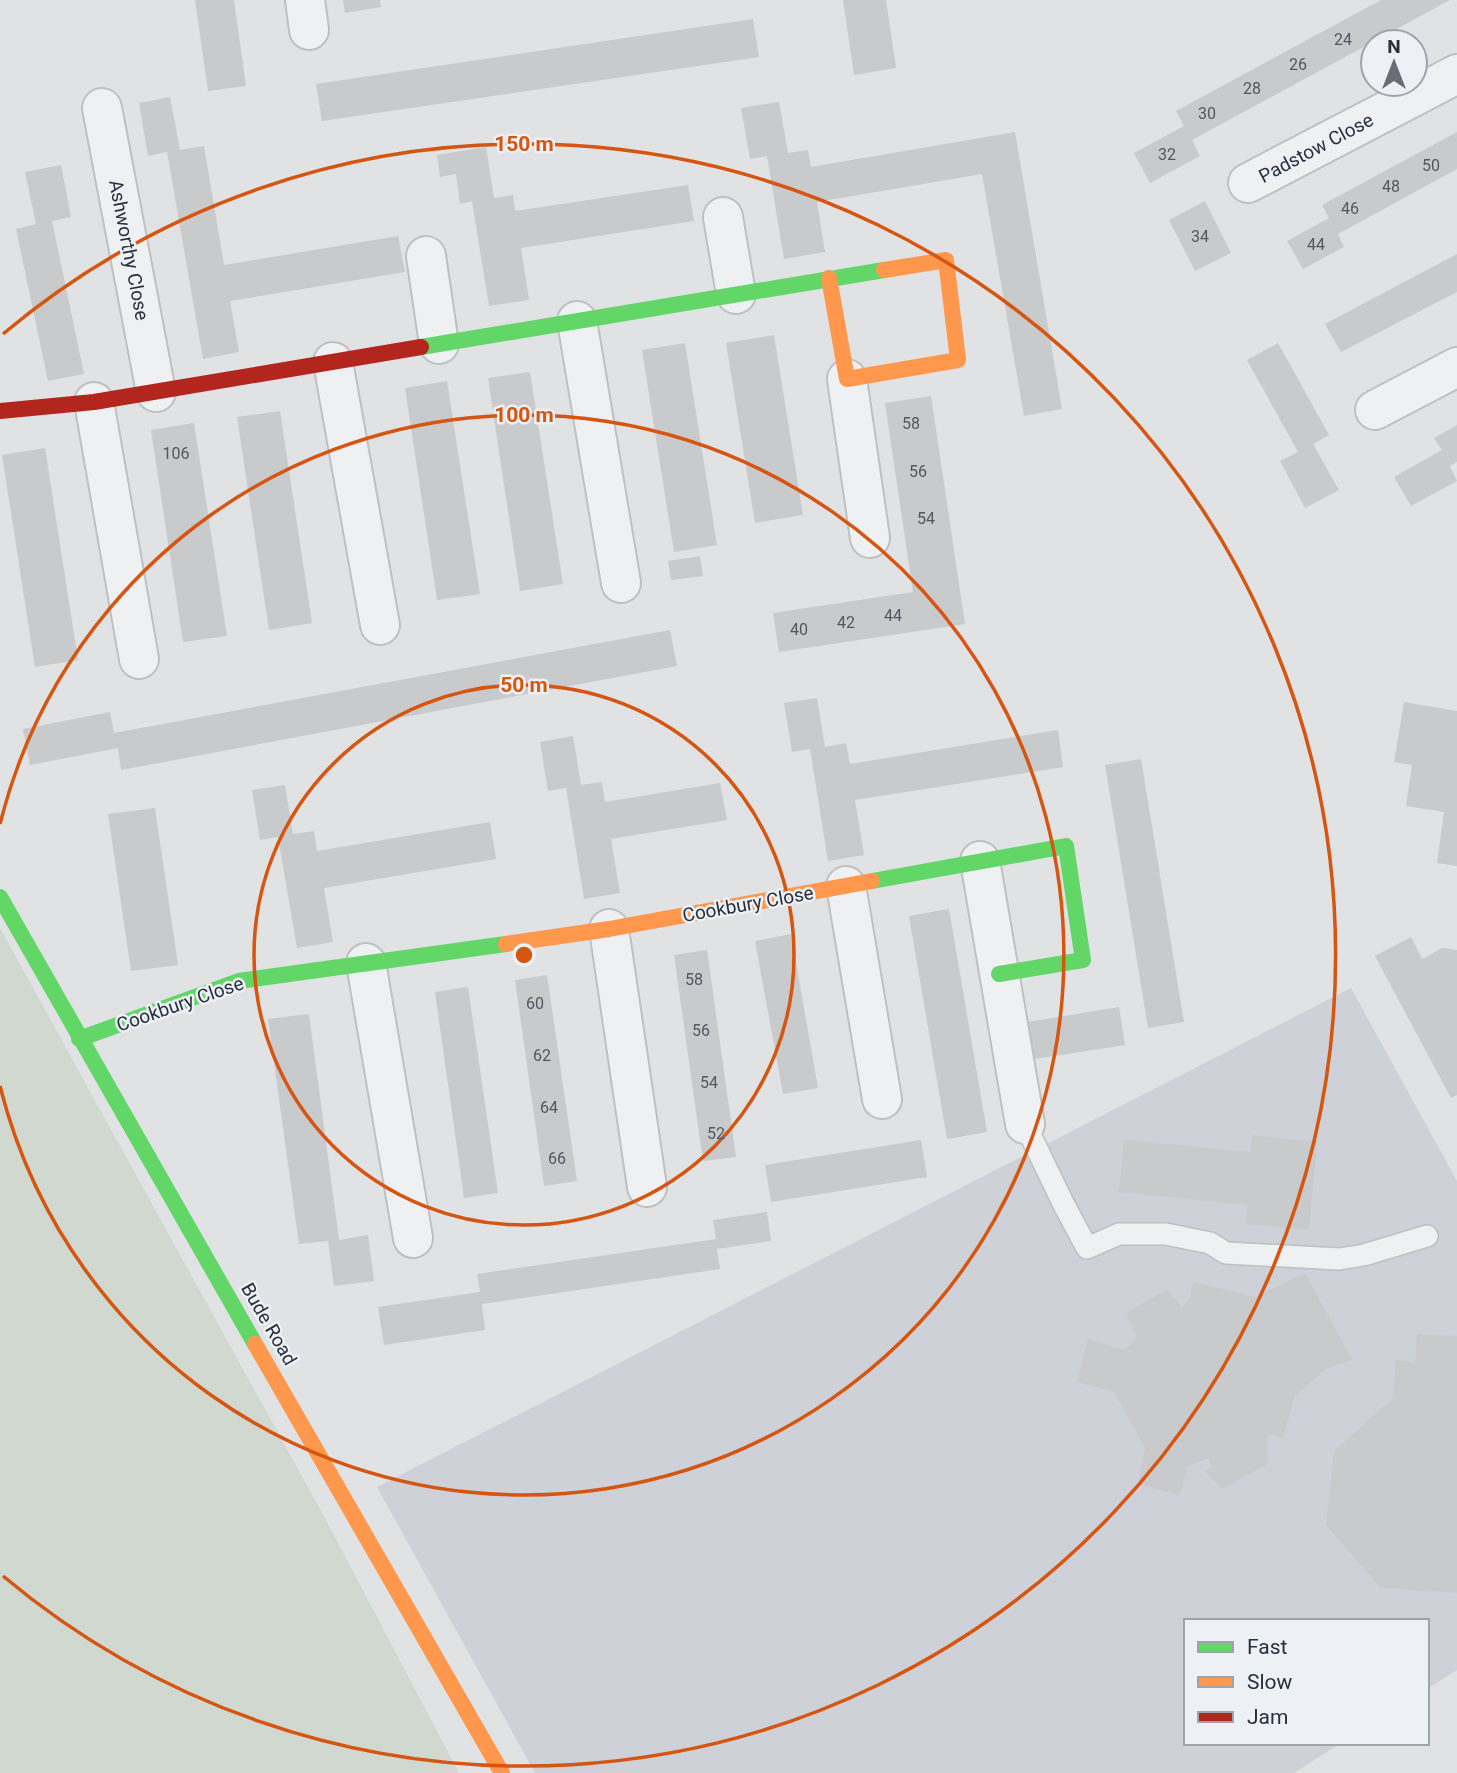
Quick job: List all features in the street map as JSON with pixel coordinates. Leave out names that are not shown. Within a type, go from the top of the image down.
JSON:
[{"type":"street","name":"Padstow Close","points":[[1248,183],[1457,74]]},
{"type":"street","name":"Ashworthy Close","points":[[102,108],[156,391]]},
{"type":"street","points":[[723,217],[736,294]]},
{"type":"street","points":[[426,256],[439,344]]},
{"type":"street","points":[[0,411],[94,402],[946,260],[958,360],[847,379]]},
{"type":"street","points":[[829,278],[870,538]]},
{"type":"street","points":[[577,321],[621,583]]},
{"type":"street","points":[[333,362],[380,625]]},
{"type":"street","points":[[1375,410],[1457,368]]},
{"type":"street","points":[[94,402],[139,659]]},
{"type":"street","name":"Cookbury Close","points":[[79,1039],[239,981],[609,929],[1066,846],[1083,960],[999,974]]},
{"type":"street","points":[[980,861],[1025,1124]]},
{"type":"street","points":[[846,886],[883,1099]]},
{"type":"street","name":"Bude Road","points":[[0,897],[502,1773]]},
{"type":"street","points":[[609,929],[648,1187]]},
{"type":"street","points":[[366,963],[413,1238]]},
{"type":"lane","points":[[1025,1124],[1087,1248],[1119,1234],[1166,1234],[1210,1242],[1226,1253],[1339,1259],[1363,1255],[1427,1236]]},
{"type":"shaded area","points":[[0,928],[326,1520],[459,1773],[0,1773]]},
{"type":"shaded area","points":[[1351,988],[1457,1181],[1457,1670],[1429,1688],[1429,1619],[1184,1619],[1184,1745],[1338,1745],[1294,1773],[535,1773],[377,1487]]},
{"type":"building","points":[[195,0],[234,0],[246,86],[208,91]]},
{"type":"building","points":[[343,0],[380,0],[381,7],[345,13]]},
{"type":"building","points":[[843,0],[886,0],[896,68],[854,75]]},
{"type":"building","points":[[1381,0],[1450,0],[1398,28],[1359,28],[1359,49],[1192,140],[1200,156],[1150,183],[1134,153],[1184,126],[1176,111]]},
{"type":"building","points":[[753,19],[759,57],[322,121],[316,84]]},
{"type":"building","points":[[170,97],[180,150],[204,146],[224,265],[398,236],[405,272],[230,301],[239,352],[203,359],[167,152],[148,156],[139,103]]},
{"type":"building","points":[[779,102],[788,153],[808,150],[811,167],[1015,132],[1062,409],[1024,416],[982,174],[817,202],[825,252],[784,259],[767,156],[750,159],[741,108]]},
{"type":"building","points":[[1457,132],[1457,169],[1338,234],[1344,247],[1303,269],[1287,241],[1329,218],[1322,205]]},
{"type":"building","points":[[486,147],[494,198],[513,195],[515,211],[688,185],[694,221],[521,248],[529,300],[489,306],[472,201],[460,204],[456,174],[440,177],[437,155]]},
{"type":"building","points":[[61,165],[71,217],[52,221],[84,374],[48,381],[16,229],[36,224],[25,172]]},
{"type":"building","points":[[1205,201],[1231,253],[1195,271],[1169,220]]},
{"type":"building","points":[[1457,254],[1457,292],[1341,352],[1325,324]]},
{"type":"building","points":[[774,335],[803,515],[755,523],[726,343]]},
{"type":"building","points":[[685,343],[717,545],[674,552],[642,350]]},
{"type":"building","points":[[1278,343],[1329,435],[1313,444],[1339,490],[1305,508],[1280,461],[1298,452],[1247,360]]},
{"type":"building","points":[[530,372],[563,584],[520,591],[488,378]]},
{"type":"building","points":[[447,381],[480,594],[437,600],[405,388]]},
{"type":"building","points":[[931,396],[965,624],[779,652],[773,613],[913,592],[885,403]]},
{"type":"building","points":[[280,411],[312,623],[269,630],[237,417]]},
{"type":"building","points":[[194,423],[227,636],[183,642],[151,430]]},
{"type":"building","points":[[1457,425],[1457,462],[1450,466],[1457,481],[1411,506],[1394,477],[1442,450],[1434,438]]},
{"type":"building","points":[[45,448],[78,660],[35,667],[2,455]]},
{"type":"building","points":[[700,556],[703,576],[671,580],[668,561]]},
{"type":"building","points":[[670,630],[677,666],[121,770],[118,748],[30,765],[23,729],[110,712],[114,733]]},
{"type":"building","points":[[817,698],[825,747],[846,743],[850,764],[1058,730],[1063,767],[855,800],[864,855],[828,861],[810,749],[792,752],[784,703]]},
{"type":"building","points":[[1404,702],[1457,711],[1457,866],[1437,863],[1444,812],[1406,806],[1412,765],[1394,762]]},
{"type":"building","points":[[573,736],[581,785],[602,782],[605,802],[720,783],[727,820],[611,839],[620,893],[584,899],[566,788],[548,791],[540,742]]},
{"type":"building","points":[[1141,759],[1184,1022],[1148,1028],[1105,765]]},
{"type":"building","points":[[285,785],[293,834],[314,831],[317,851],[490,822],[496,859],[324,888],[333,942],[297,948],[278,837],[260,840],[252,790]]},
{"type":"building","points":[[155,808],[178,965],[131,971],[108,814]]},
{"type":"building","points":[[949,909],[987,1132],[947,1139],[909,916]]},
{"type":"building","points":[[791,934],[818,1088],[783,1094],[755,941]]},
{"type":"building","points":[[1411,937],[1422,959],[1442,948],[1457,950],[1457,1095],[1451,1098],[1375,956]]},
{"type":"building","points":[[707,950],[736,1157],[703,1161],[674,955]]},
{"type":"building","points":[[547,975],[577,1181],[544,1186],[515,980]]},
{"type":"building","points":[[468,987],[498,1193],[464,1198],[435,992]]},
{"type":"building","points":[[1119,1007],[1125,1045],[1028,1060],[1022,1023]]},
{"type":"building","points":[[309,1014],[339,1240],[368,1235],[374,1281],[334,1286],[328,1241],[299,1244],[268,1019]]},
{"type":"building","points":[[1252,1135],[1317,1142],[1309,1230],[1246,1224],[1248,1205],[1119,1192],[1124,1140],[1250,1152]]},
{"type":"building","points":[[921,1140],[927,1177],[771,1202],[765,1165]]},
{"type":"building","points":[[767,1212],[771,1241],[717,1249],[720,1269],[482,1304],[485,1330],[384,1345],[378,1307],[480,1292],[477,1274],[716,1239],[713,1220]]},
{"type":"building","points":[[1305,1273],[1352,1359],[1326,1369],[1295,1396],[1283,1437],[1267,1434],[1268,1464],[1222,1489],[1205,1471],[1212,1467],[1208,1458],[1188,1466],[1179,1495],[1138,1484],[1145,1448],[1114,1392],[1077,1382],[1088,1339],[1124,1350],[1137,1338],[1126,1313],[1167,1289],[1182,1308],[1190,1298],[1193,1282],[1255,1297]]},
{"type":"building","points":[[1417,1334],[1457,1336],[1457,1593],[1381,1588],[1326,1525],[1334,1451],[1393,1398],[1396,1360],[1415,1363]]},
{"type":"traffic: fast","points":[[421,347],[884,270]]},
{"type":"traffic: fast","points":[[872,881],[1066,846],[1083,960],[999,974]]},
{"type":"traffic: fast","points":[[0,897],[255,1344]]},
{"type":"traffic: fast","points":[[79,1039],[239,981],[506,944]]},
{"type":"traffic: slow","points":[[829,278],[847,379],[958,360],[946,260],[884,270]]},
{"type":"traffic: slow","points":[[506,944],[609,929],[872,881]]},
{"type":"traffic: slow","points":[[255,1344],[502,1773]]},
{"type":"traffic: jam","points":[[0,411],[94,402],[421,347]]}]
